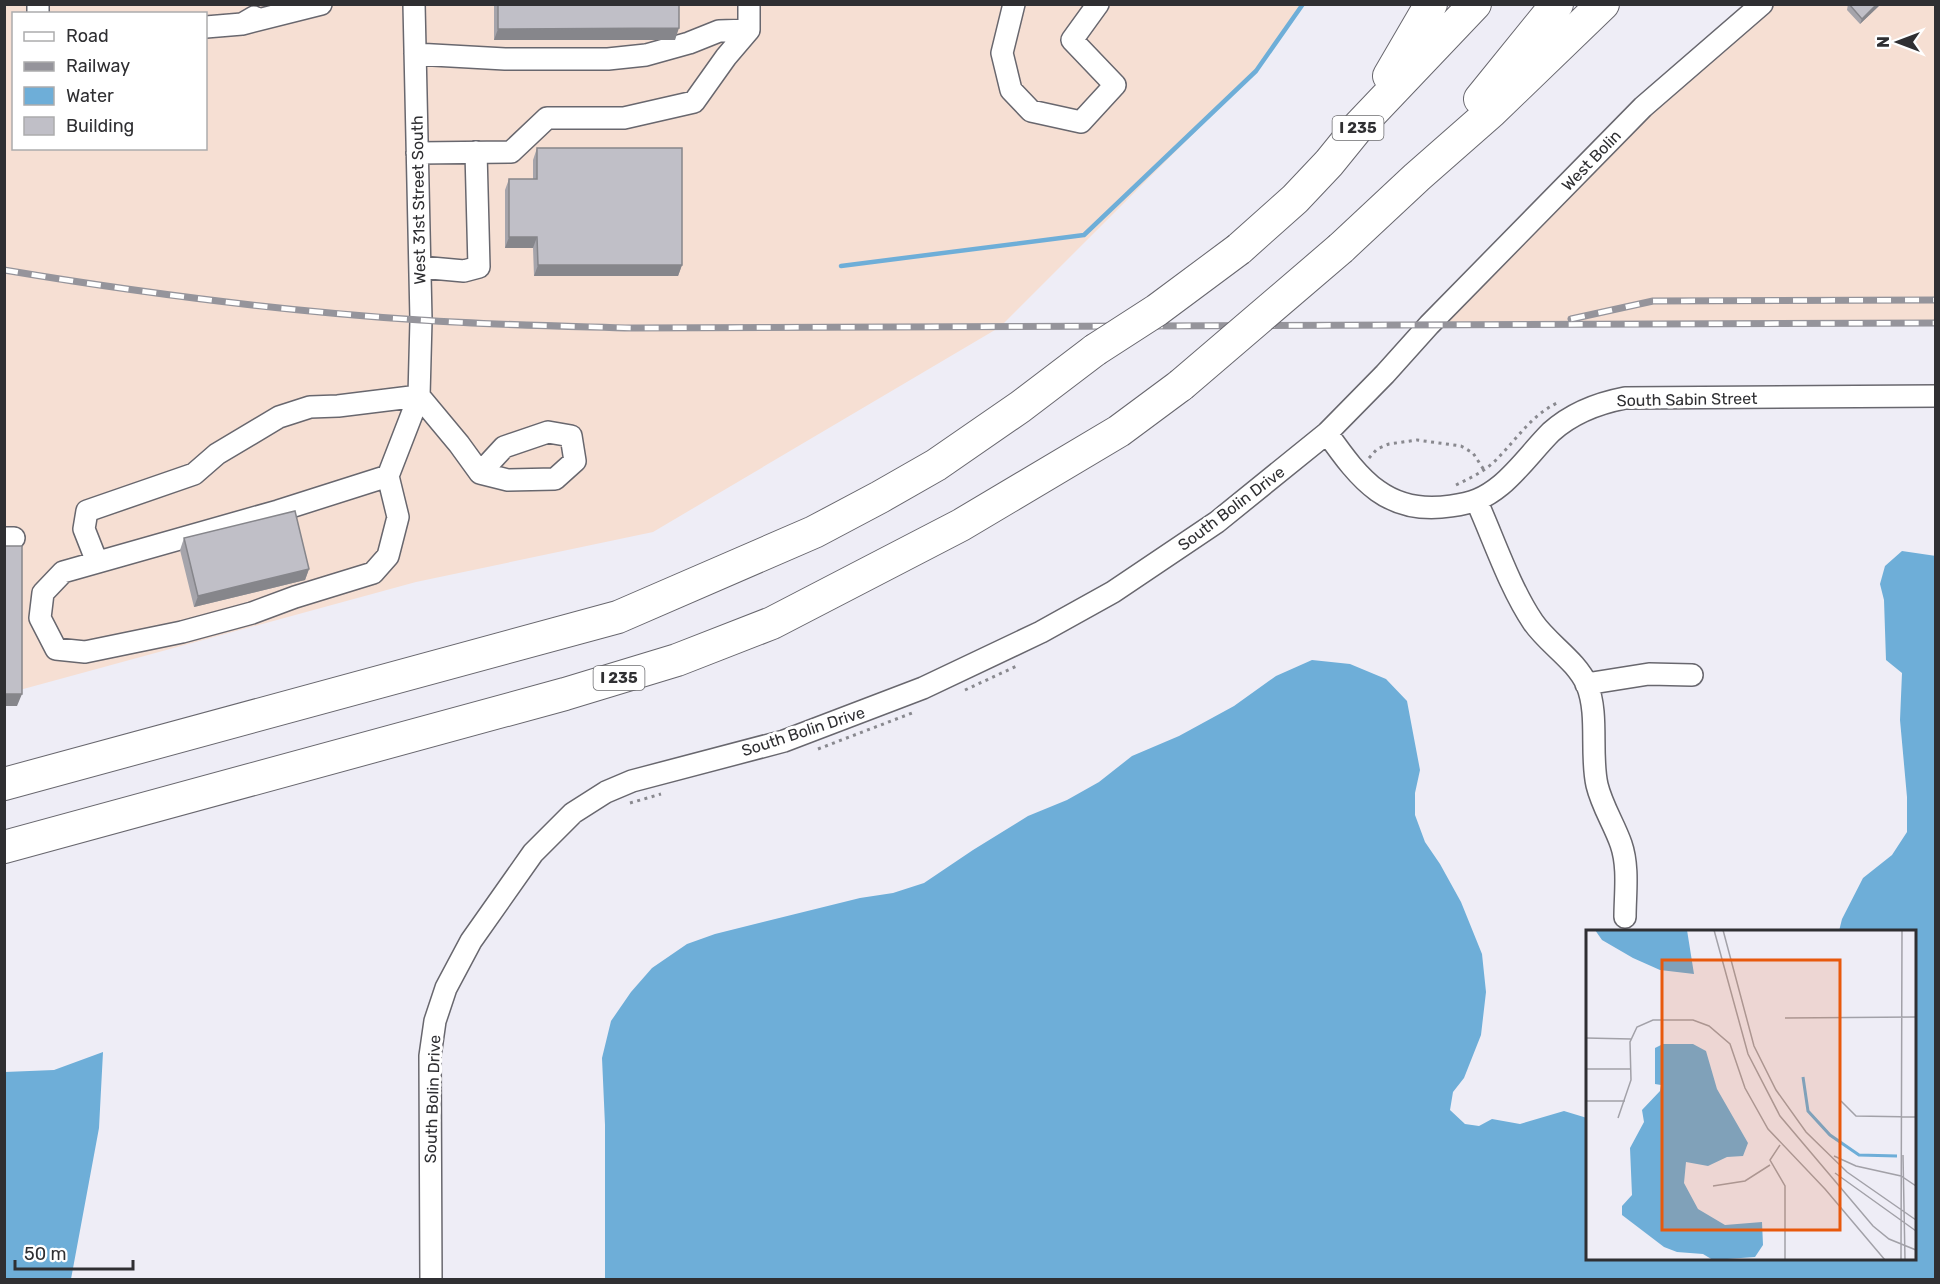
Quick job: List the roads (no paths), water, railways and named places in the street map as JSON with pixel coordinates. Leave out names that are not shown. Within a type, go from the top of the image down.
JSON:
[{"type":"highway","points":[[1359,126],[1431,4]]},
{"type":"highway","name":"I 235","points":[[4,784],[618,617],[814,532],[936,465],[1020,407],[1095,350],[1157,310],[1239,249],[1294,199],[1474,4]]},
{"type":"highway","name":"I 235","points":[[4,847],[565,694],[677,660],[771,623],[952,530],[1119,430],[1181,386],[1341,248],[1417,177],[1557,4]]},
{"type":"highway","points":[[1417,177],[1491,112],[1603,4]]},
{"type":"street","points":[[242,24],[273,4]]},
{"type":"street","points":[[207,27],[242,24],[321,4]]},
{"type":"street","name":"West 31st Street South","points":[[414,4],[420,267],[419,396]]},
{"type":"street","points":[[417,153],[511,152],[546,118],[624,118],[694,102],[726,57],[749,30],[749,4]]},
{"type":"street","points":[[1014,4],[1002,53],[1011,90],[1031,111],[1081,122],[1115,85],[1072,40],[1098,4]]},
{"type":"street","name":"West Bolin","points":[[1429,325],[1643,107],[1762,4]]},
{"type":"street","points":[[415,54],[505,59],[608,58],[646,55],[689,43],[718,31],[749,30]]},
{"type":"street","points":[[420,267],[464,271],[479,267],[476,152]]},
{"type":"street","name":"South Bolin Drive","points":[[431,1280],[430,1056],[435,1021],[446,988],[471,941],[532,852],[552,832],[573,813],[598,797],[632,781],[784,741],[923,688],[1041,632],[1113,592],[1217,522],[1327,433],[1429,325]]},
{"type":"street","points":[[419,396],[480,473]]},
{"type":"street","points":[[388,476],[278,511],[63,572],[43,593],[40,618],[56,649],[85,652],[182,632],[252,614],[295,597],[373,573],[388,556],[398,517],[388,476],[419,396]]},
{"type":"street","points":[[97,562],[84,529],[87,511],[194,474],[217,454],[279,417],[310,407],[338,406],[419,396]]},
{"type":"street","name":"South Sabin Street","points":[[1327,433],[1362,479],[1380,494],[1393,501],[1422,508],[1437,508],[1477,502],[1501,486],[1553,431],[1586,410],[1606,402],[1625,398],[1935,396]]},
{"type":"street","points":[[1477,502],[1522,604],[1535,624],[1571,663],[1586,684],[1592,706],[1597,784],[1604,806],[1622,845],[1625,867],[1625,917]]},
{"type":"street","points":[[1586,684],[1649,674],[1692,675]]},
{"type":"water","points":[[1902,551],[1936,556],[1935,1279],[605,1279],[605,1125],[602,1058],[611,1021],[631,992],[652,968],[687,944],[715,934],[860,898],[893,893],[924,883],[1028,816],[1067,800],[1099,782],[1132,756],[1179,736],[1234,706],[1276,676],[1312,660],[1350,664],[1386,679],[1407,701],[1420,770],[1415,793],[1415,815],[1425,842],[1461,902],[1482,954],[1486,992],[1481,1035],[1464,1078],[1453,1092],[1450,1110],[1465,1124],[1479,1126],[1492,1119],[1520,1124],[1564,1111],[1586,1118],[1586,1260],[1916,1260],[1916,930],[1839,930],[1842,919],[1863,878],[1892,855],[1907,832],[1907,797],[1900,720],[1902,673],[1886,660],[1884,600],[1880,584],[1885,566]]},
{"type":"water","points":[[103,1052],[99,1128],[71,1279],[5,1279],[5,1072],[54,1070]]},
{"type":"waterway","points":[[841,266],[1084,235],[1256,71],[1303,4]]},
{"type":"railway","points":[[4,270],[160,294],[316,312],[447,322],[553,326],[633,328],[1936,323]]},
{"type":"railway","points":[[1571,319],[1653,301],[1936,300]]}]
